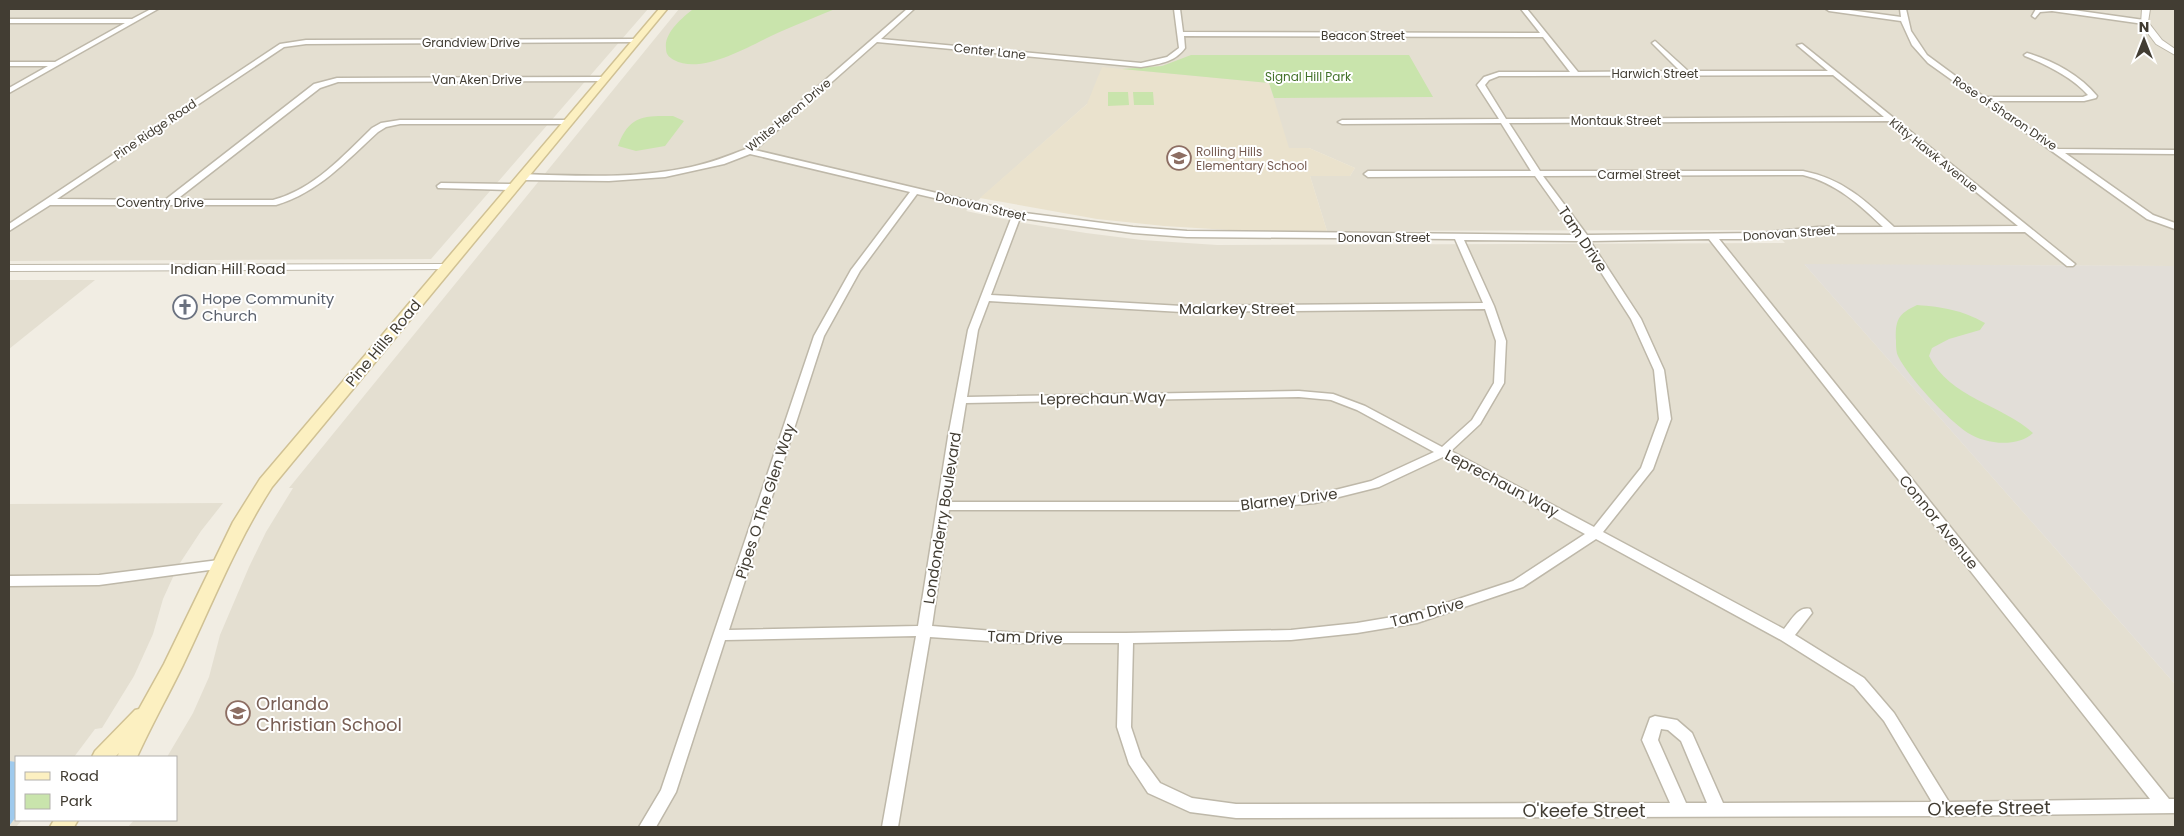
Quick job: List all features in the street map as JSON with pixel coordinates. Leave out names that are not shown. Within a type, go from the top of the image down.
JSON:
[{"type":"main road","name":"Pine Hills Road","points":[[127,756],[150,708],[173,666],[218,565],[241,522],[272,476],[663,9]]},
{"type":"main road","name":"Pine Hills Road","points":[[103,756],[150,708]]},
{"type":"street","points":[[9,91],[155,9]]},
{"type":"street","name":"White Heron Drive","points":[[522,177],[627,178],[669,175],[706,167],[749,150],[911,9]]},
{"type":"street","points":[[1177,9],[1181,34]]},
{"type":"street","points":[[1524,9],[1576,74]]},
{"type":"street","points":[[1829,9],[1904,20]]},
{"type":"street","name":"Rose of Sharon Drive","points":[[1903,9],[1904,20],[1918,50],[1930,62],[2059,151],[2175,152]]},
{"type":"street","points":[[2035,16],[2038,10],[2052,9],[2144,22],[2159,42],[2175,52]]},
{"type":"street","points":[[2144,22],[2146,9]]},
{"type":"street","points":[[9,21],[134,21]]},
{"type":"street","name":"Center Lane","points":[[876,40],[1141,65],[1164,61],[1177,55],[1182,48],[1181,34]]},
{"type":"street","name":"Beacon Street","points":[[1181,34],[1545,35]]},
{"type":"street","name":"Grandview Drive","points":[[306,42],[636,41]]},
{"type":"street","name":"Pine Ridge Road","points":[[9,228],[274,48],[291,43],[306,42]]},
{"type":"street","points":[[1655,43],[1686,73]]},
{"type":"street","name":"Kitty Hawk Avenue","points":[[1800,45],[2070,264]]},
{"type":"street","points":[[1982,99],[2084,99],[2093,96],[2088,89],[2044,61],[2027,55]]},
{"type":"street","points":[[9,64],[57,64]]},
{"type":"street","name":"Harwich Street","points":[[1481,85],[1487,76],[1499,74],[1834,73]]},
{"type":"street","name":"Van Aken Drive","points":[[168,202],[317,86],[337,80],[604,79]]},
{"type":"street","name":"Tam Drive","points":[[720,635],[924,631],[1018,638],[1126,638],[1291,635],[1357,628],[1417,618],[1518,584],[1596,533],[1648,469],[1665,419],[1659,370],[1636,320],[1584,238],[1538,175],[1481,85]]},
{"type":"street","name":"Montauk Street","points":[[1342,122],[1890,119]]},
{"type":"street","name":"Coventry Drive","points":[[47,202],[273,203],[290,200],[304,193],[375,130],[384,125],[400,122],[569,122]]},
{"type":"street","name":"Donovan Street","points":[[749,150],[1017,215],[1133,230],[1187,234],[1584,238],[1778,235],[1818,230],[2027,229]]},
{"type":"street","points":[[2059,151],[2150,217],[2175,226]]},
{"type":"street","name":"Carmel Street","points":[[1368,174],[1818,175],[1836,182],[1847,189],[1892,230]]},
{"type":"street","points":[[440,186],[514,187]]},
{"type":"street","name":"Pipes O The Glen Way","points":[[647,827],[668,792],[819,336],[856,270],[915,191]]},
{"type":"street","name":"Londonderry Boulevard","points":[[890,827],[924,631],[960,400],[974,330],[1017,215]]},
{"type":"street","name":"Connor Avenue","points":[[1712,237],[2170,806]]},
{"type":"street","name":"Blarney Drive","points":[[944,506],[1238,506],[1315,499],[1375,484],[1443,452],[1476,422],[1499,383],[1500,342],[1488,306],[1459,238]]},
{"type":"street","name":"Indian Hill Road","points":[[9,268],[447,267]]},
{"type":"street","name":"Malarkey Street","points":[[985,298],[1182,309],[1488,306]]},
{"type":"street","name":"Leprechaun Way","points":[[960,400],[1299,394],[1333,397],[1360,408],[1786,636],[1859,682],[1889,717],[1945,809]]},
{"type":"street","points":[[9,581],[99,580],[218,565]]},
{"type":"street","points":[[1786,636],[1805,614]]},
{"type":"street","name":"O'keefe Street","points":[[1126,638],[1124,727],[1134,759],[1154,788],[1190,805],[1236,811],[1945,809],[2170,806]]},
{"type":"street","points":[[1681,810],[1650,740],[1655,722],[1672,724],[1687,737],[1718,809]]},
{"type":"shaded area","points":[[9,9],[648,9],[431,259],[9,261]]},
{"type":"shaded area","points":[[679,9],[2175,9],[2175,266],[1805,265],[2175,684],[2175,827],[128,827],[133,821],[178,821],[178,756],[168,756],[193,713],[209,677],[220,635],[249,567],[266,532],[293,488],[289,488]],"holes":[[[1087,104],[1289,148],[1309,148],[1355,168],[1350,176],[1310,176],[1327,231],[1773,230],[1785,243],[1217,245],[1142,240],[1086,233],[1023,223],[966,211]]]},
{"type":"shaded area","name":"Rolling Hills Elementary School","points":[[1102,67],[1269,83],[1289,148],[1309,148],[1355,168],[1350,176],[1310,176],[1327,231],[1245,231],[1164,226],[1097,219],[980,198],[1087,104]]},
{"type":"shaded area","points":[[1804,264],[2175,266],[2175,684]]},
{"type":"shaded area","points":[[9,280],[95,280],[9,349]]},
{"type":"shaded area","points":[[223,503],[201,531],[178,566],[163,599],[153,634],[134,676],[102,728],[95,729],[75,756],[15,756],[15,821],[21,821],[16,827],[9,827],[9,504]]},
{"type":"green space","points":[[693,9],[835,9],[729,56],[700,64],[686,64],[669,57],[666,42],[675,26]]},
{"type":"green space","name":"Signal Hill Park","points":[[1191,55],[1409,55],[1433,97],[1274,98],[1269,83],[1122,69],[1162,66]]},
{"type":"green space","points":[[1108,92],[1128,92],[1129,105],[1108,106]]},
{"type":"green space","points":[[1133,92],[1153,92],[1154,105],[1134,105]]},
{"type":"green space","points":[[654,116],[673,116],[684,121],[665,146],[636,151],[618,146],[627,128],[639,119]]},
{"type":"green space","points":[[1917,305],[1952,310],[1985,323],[1980,330],[1949,339],[1932,348],[1929,356],[1938,370],[1950,382],[2020,423],[2033,433],[2018,441],[2001,443],[1983,440],[1960,427],[1929,398],[1910,375],[1896,351],[1896,328],[1899,318],[1906,311]]},
{"type":"water","points":[[9,761],[15,762],[15,818],[9,826]]},
{"type":"place","name":"Rolling Hills Elementary School","points":[[1179,158]]},
{"type":"place","name":"Hope Community Church","points":[[185,307]]},
{"type":"place","name":"Orlando Christian School","points":[[238,713]]}]
